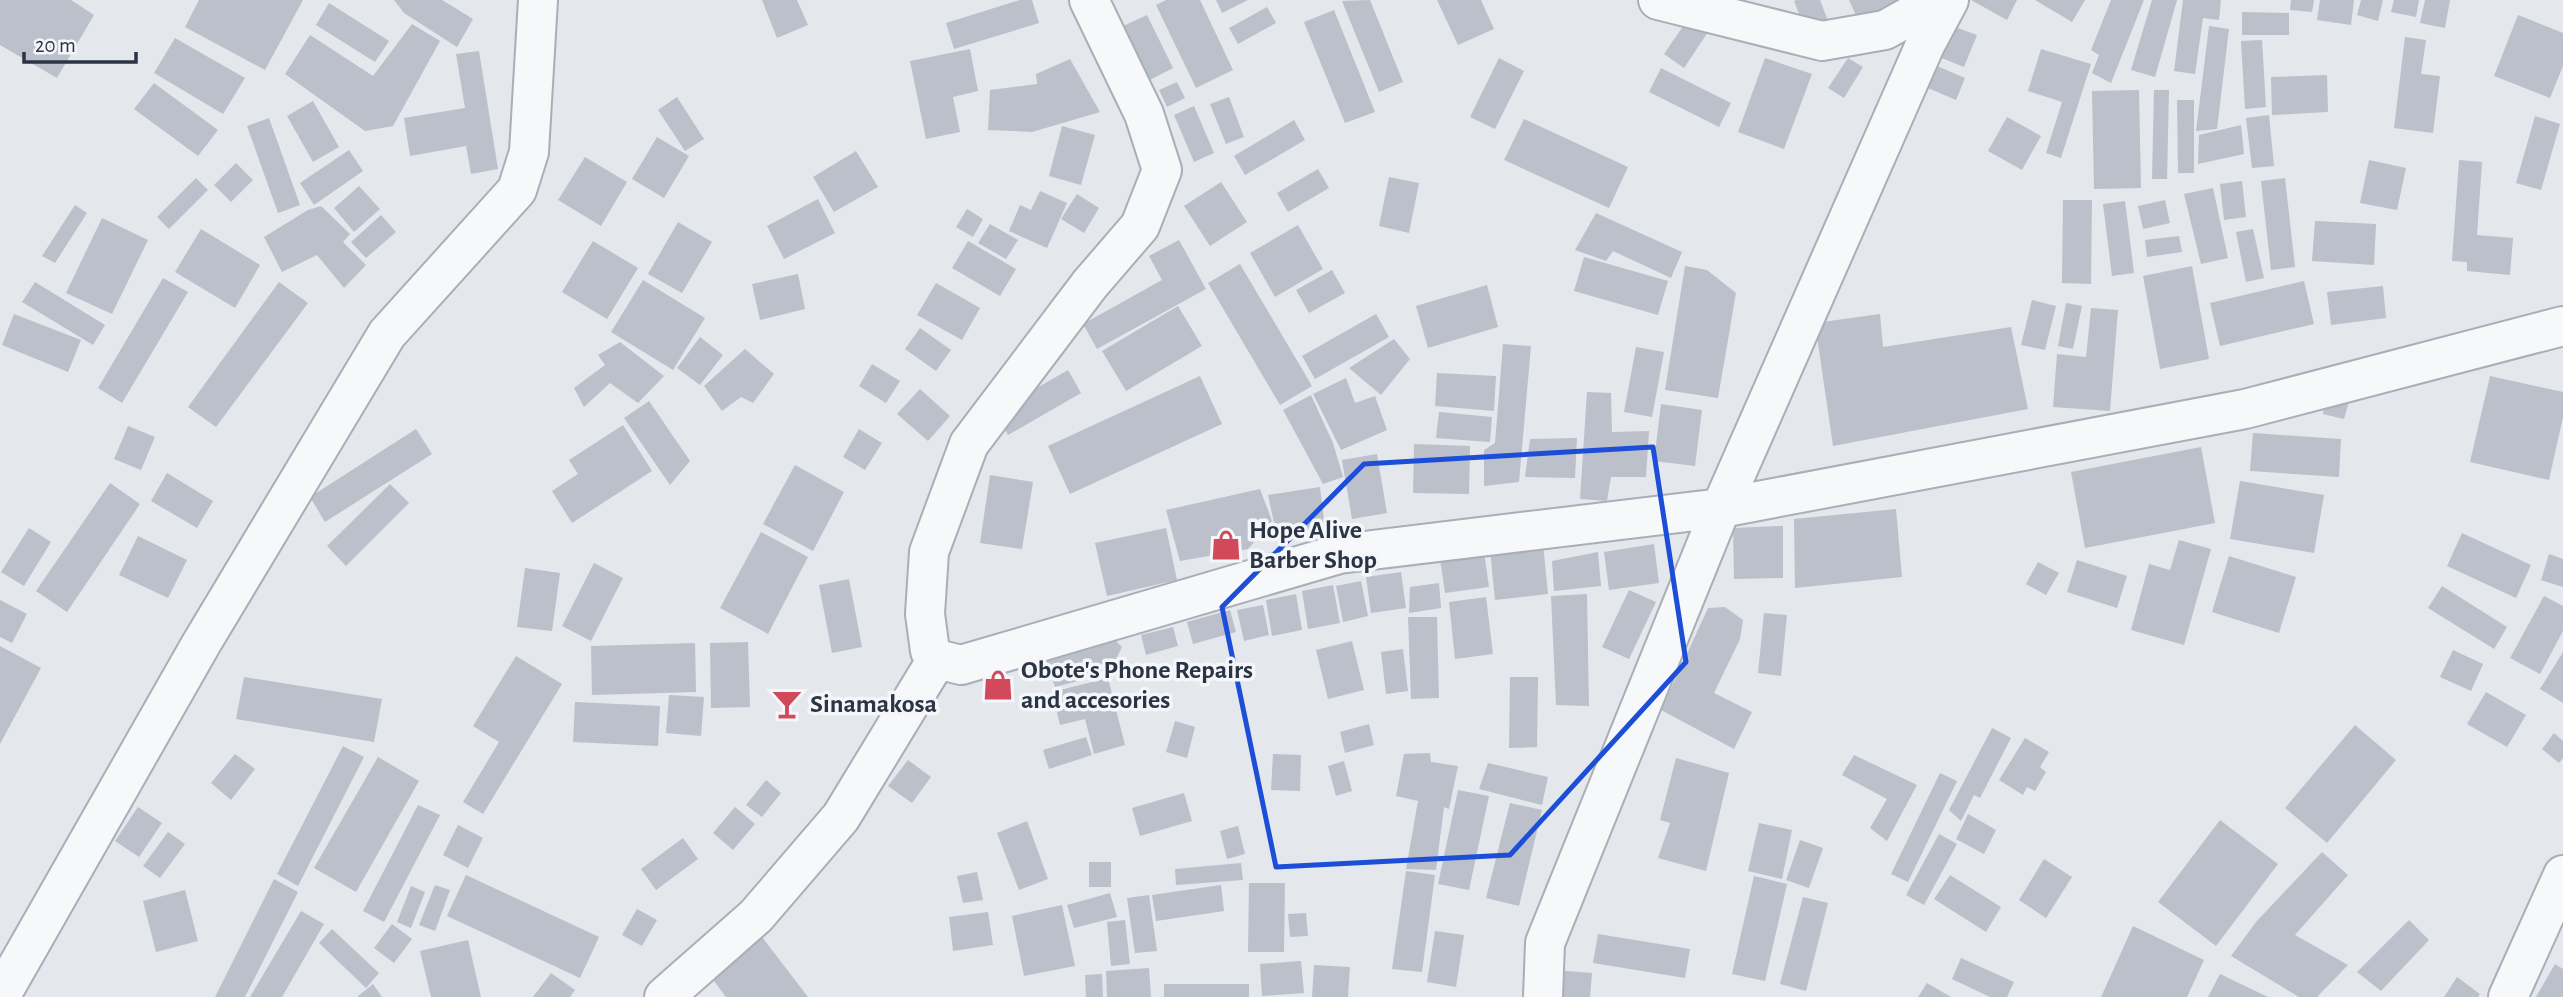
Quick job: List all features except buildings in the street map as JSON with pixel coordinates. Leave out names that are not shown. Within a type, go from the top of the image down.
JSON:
[{"type":"street","points":[[0,997],[201,644],[387,334],[517,190],[529,152],[538,0]]},
{"type":"street","points":[[1089,0],[1144,114],[1162,170],[1140,226],[1090,284],[969,444],[929,552],[925,614],[930,650],[937,659],[961,665],[1339,554],[1721,508],[2245,408],[2563,326]]},
{"type":"street","points":[[1658,0],[1822,41],[1885,30],[1939,0]]},
{"type":"street","points":[[1543,997],[1545,943],[1721,508],[1926,45],[1949,0]]},
{"type":"street","points":[[664,997],[756,916],[841,817],[937,659]]},
{"type":"street","points":[[2508,997],[2563,875]]},
{"type":"highlighted area","points":[[1653,447],[1686,662],[1510,855],[1276,867],[1222,607],[1364,464]]},
{"type":"place","name":"Hope Alive Barber Shop","points":[[1226,545]]},
{"type":"place","name":"Obote's Phone Repairs and accesories","points":[[998,685]]},
{"type":"place","name":"Sinamakosa","points":[[787,704]]}]
